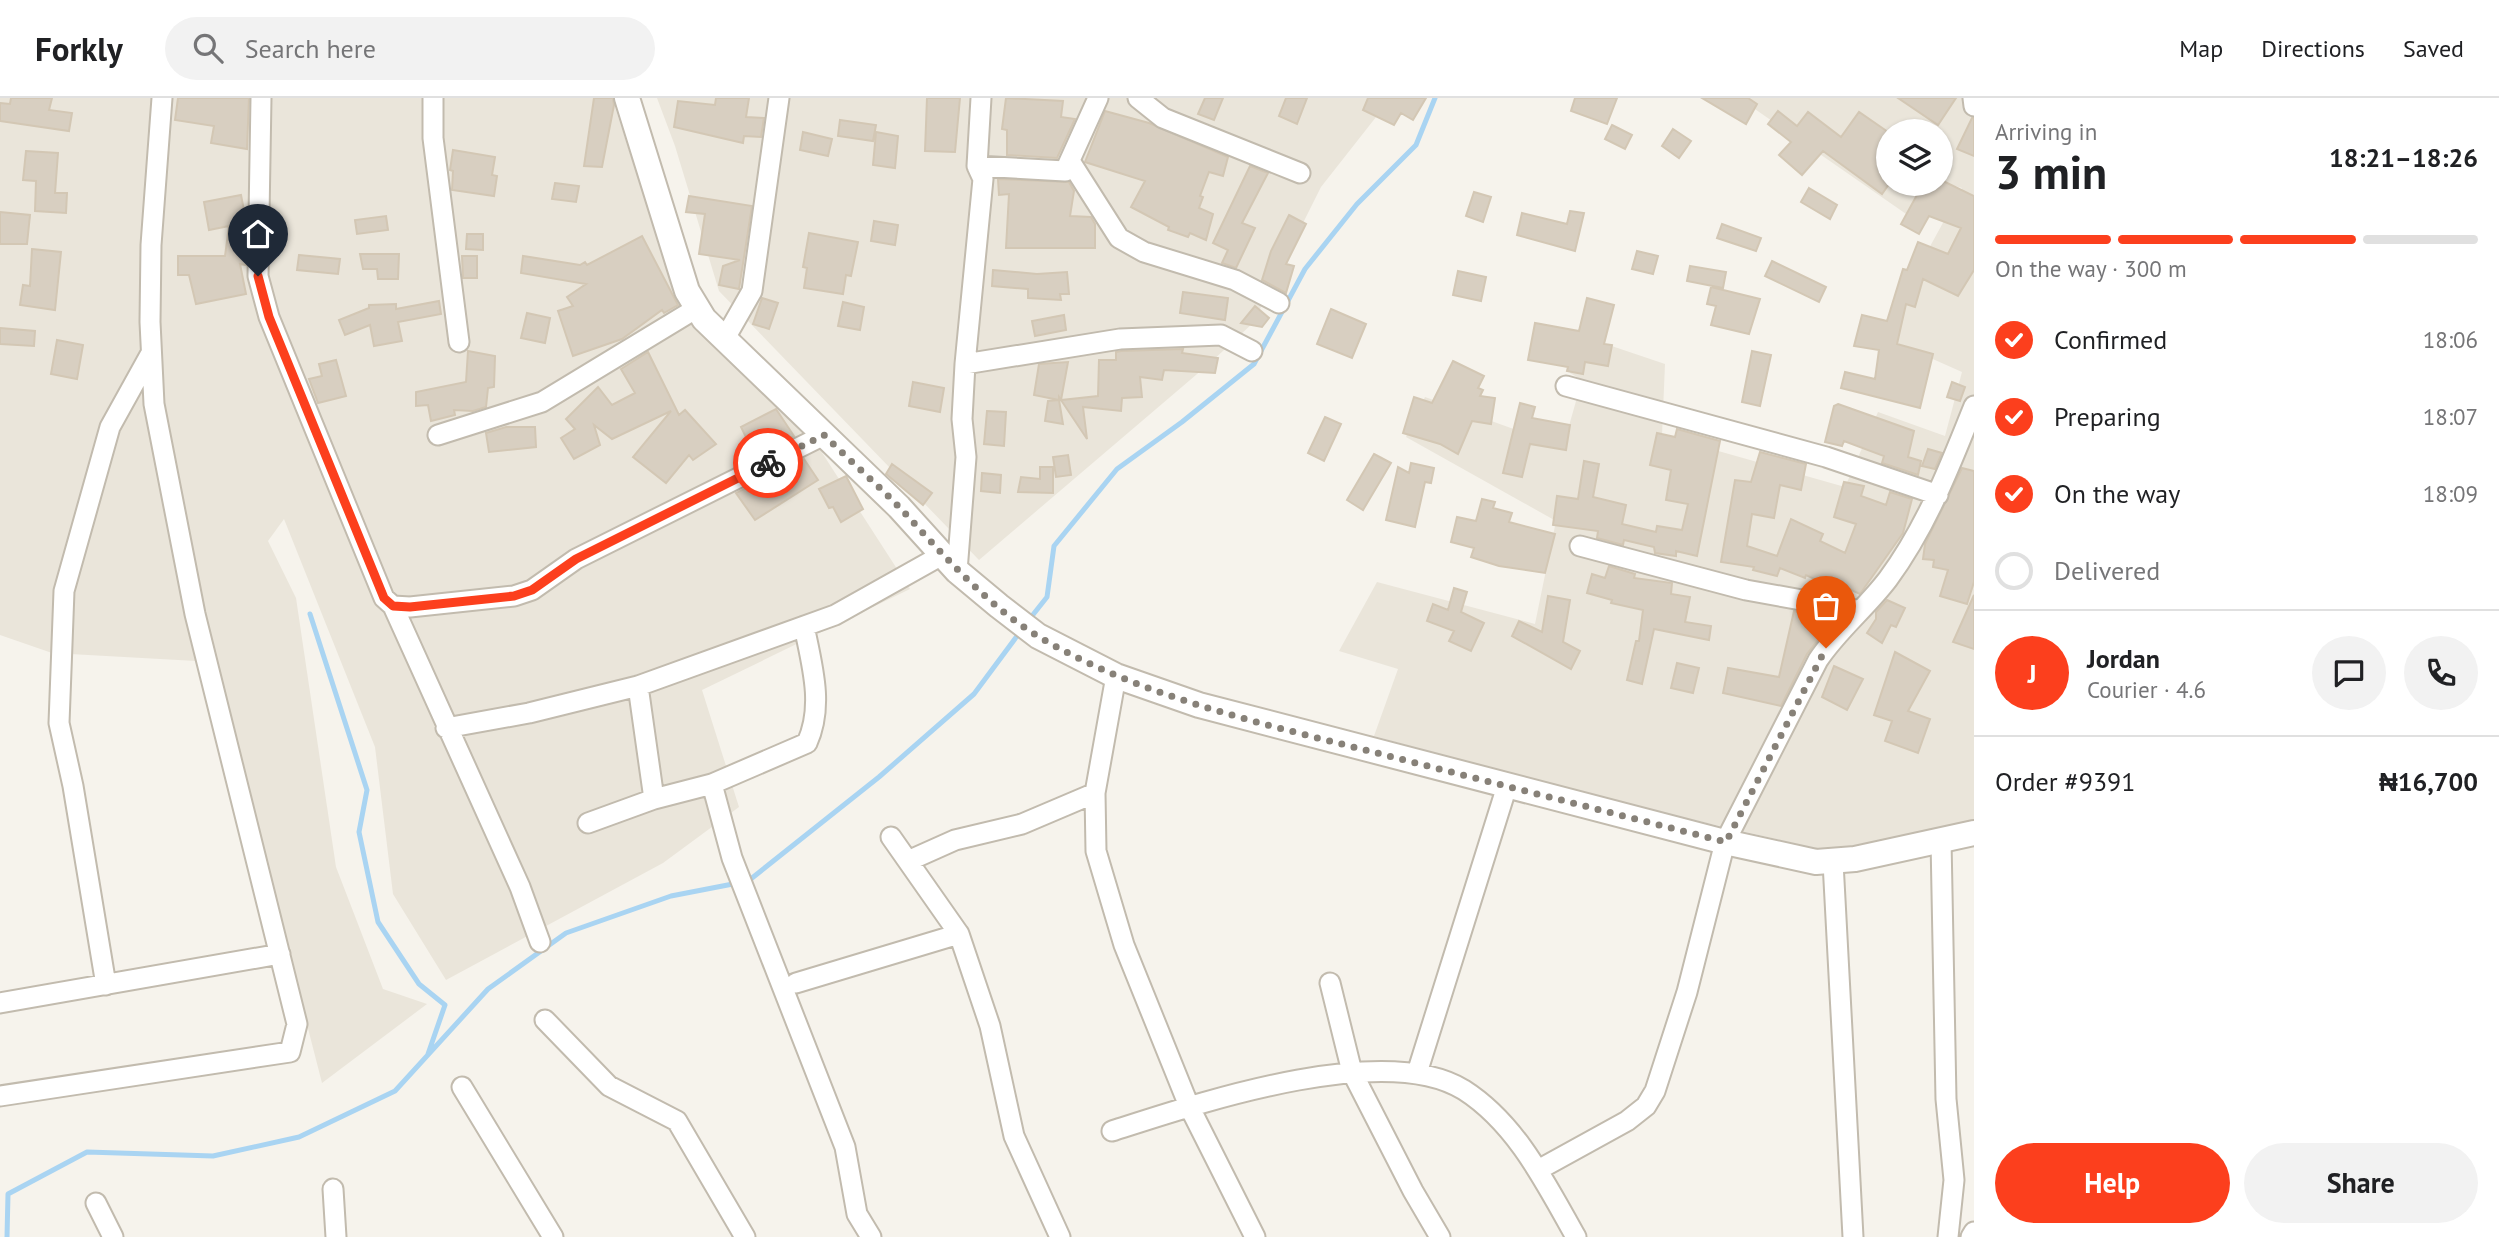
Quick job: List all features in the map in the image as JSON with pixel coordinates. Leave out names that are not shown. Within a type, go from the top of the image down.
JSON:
[{"type":"street","points":[[0,1096],[290,1052],[296,1024],[195,614],[154,404],[151,245],[162,98]]},
{"type":"street","points":[[261,98],[258,276],[269,317],[384,598],[393,606],[520,887],[540,942]]},
{"type":"street","points":[[433,98],[433,138],[459,342]]},
{"type":"street","points":[[627,98],[669,239],[687,291],[697,308],[724,340],[899,507],[950,563],[1038,636],[1116,676],[1199,705],[1726,842],[1816,862],[1833,862],[1974,833]]},
{"type":"street","points":[[724,340],[752,291],[779,98]]},
{"type":"street","points":[[950,563],[966,468],[962,419],[983,179],[977,166],[981,98]]},
{"type":"street","points":[[977,166],[1065,171],[1098,98]]},
{"type":"street","points":[[1138,98],[1163,118],[1300,173]]},
{"type":"street","points":[[1973,98],[1974,106]]},
{"type":"street","points":[[1070,161],[1119,238],[1144,252],[1235,280],[1279,303]]},
{"type":"street","points":[[439,435],[542,402],[697,308]]},
{"type":"street","points":[[965,364],[1120,339],[1221,335],[1252,351]]},
{"type":"street","points":[[106,985],[73,786],[59,723],[64,592],[110,427],[151,352]]},
{"type":"street","points":[[1566,386],[1826,457],[1938,495]]},
{"type":"street","points":[[1538,1170],[1627,1121],[1646,1106],[1655,1091],[1688,992],[1726,842],[1818,660],[1834,636],[1887,581],[1938,495],[1974,406]]},
{"type":"street","points":[[393,606],[410,607],[514,596],[532,590],[576,559],[824,435]]},
{"type":"street","points":[[1580,546],[1746,590],[1857,610]]},
{"type":"street","points":[[446,728],[529,713],[638,686],[835,615],[950,563]]},
{"type":"street","points":[[588,823],[654,799],[712,784],[807,743],[815,725],[815,679],[804,626]]},
{"type":"street","points":[[1116,676],[1095,793],[1096,851],[1124,945],[1189,1106],[1255,1237]]},
{"type":"street","points":[[638,686],[654,799]]},
{"type":"street","points":[[712,784],[732,858],[845,1147],[857,1214],[872,1237]]},
{"type":"street","points":[[1417,1073],[1507,786]]},
{"type":"street","points":[[908,861],[955,840],[1022,824],[1095,793]]},
{"type":"street","points":[[891,837],[959,934],[990,1026],[1014,1136],[1060,1237]]},
{"type":"street","points":[[1941,840],[1946,1099],[1954,1180],[1948,1237]]},
{"type":"street","points":[[1833,862],[1853,1237]]},
{"type":"street","points":[[796,983],[959,934]]},
{"type":"street","points":[[0,1003],[280,954]]},
{"type":"street","points":[[1330,984],[1352,1072],[1413,1191],[1440,1237]]},
{"type":"street","points":[[545,1020],[609,1086],[677,1121],[745,1237]]},
{"type":"street","points":[[1112,1131],[1219,1097],[1352,1072],[1417,1073],[1463,1090],[1503,1123],[1538,1170],[1576,1237]]},
{"type":"street","points":[[463,1087],[552,1237]]},
{"type":"street","points":[[333,1189],[336,1237]]},
{"type":"street","points":[[96,1203],[113,1237]]},
{"type":"street","points":[[1971,1237],[1974,1232]]},
{"type":"shaded area","points":[[0,98],[612,98],[681,311],[819,448],[910,589],[702,690],[739,807],[663,863],[446,980],[393,894],[375,747],[284,519],[268,541],[296,598],[336,867],[383,989],[427,1004],[322,1083],[214,662],[52,653],[0,635]]},
{"type":"shaded area","points":[[657,98],[1391,98],[1321,187],[1253,323],[1210,363],[979,560],[719,291],[675,146]]},
{"type":"shaded area","points":[[1739,98],[1974,98],[1974,823],[1827,851],[1578,793],[1374,736],[1398,669],[1339,651],[1377,582],[1535,624],[1556,521],[1406,437],[1425,397],[1563,447],[1582,380],[1570,373],[1582,336],[1665,364],[1662,435],[1845,487],[1878,412],[1945,436],[1962,372],[1881,336],[1962,188],[1953,185],[1953,119],[1876,119],[1876,193]]},
{"type":"shaded area","points":[[1880,196],[1922,196],[1909,216]]},
{"type":"building","points":[[11,98],[52,98],[49,110],[72,113],[69,131],[0,121],[0,103],[10,104]]},
{"type":"building","points":[[178,98],[249,98],[247,149],[211,143],[214,126],[175,120]]},
{"type":"building","points":[[594,98],[613,98],[614,105],[602,167],[584,166]]},
{"type":"building","points":[[716,98],[749,98],[746,117],[764,118],[761,137],[744,136],[743,143],[674,127],[678,101],[715,105]]},
{"type":"building","points":[[927,98],[960,98],[955,152],[925,151]]},
{"type":"building","points":[[1006,98],[1063,101],[1061,117],[1075,119],[1057,158],[1007,155],[1007,130],[1002,129]]},
{"type":"building","points":[[1205,98],[1223,98],[1214,120],[1198,114]]},
{"type":"building","points":[[1286,98],[1307,98],[1297,124],[1279,116]]},
{"type":"building","points":[[1368,98],[1426,98],[1413,120],[1401,113],[1394,125],[1363,110]]},
{"type":"building","points":[[1575,98],[1617,98],[1607,124],[1571,111]]},
{"type":"building","points":[[1702,98],[1748,98],[1757,104],[1746,124]]},
{"type":"building","points":[[1898,98],[1956,98],[1942,119],[1929,119]]},
{"type":"building","points":[[1105,111],[1149,123],[1228,157],[1223,176],[1209,172],[1200,196],[1203,197],[1199,208],[1213,214],[1206,240],[1190,233],[1188,237],[1168,230],[1169,227],[1131,207],[1145,181],[1085,162]]},
{"type":"building","points":[[1778,111],[1797,126],[1808,112],[1841,137],[1859,112],[1876,124],[1876,190],[1823,151],[1802,175],[1779,155],[1791,142],[1768,124]]},
{"type":"building","points":[[1974,118],[1974,156],[1957,149]]},
{"type":"building","points":[[840,120],[876,125],[873,141],[838,136]]},
{"type":"building","points":[[1612,125],[1632,135],[1625,149],[1605,139]]},
{"type":"building","points":[[1673,129],[1691,141],[1679,158],[1662,146]]},
{"type":"building","points":[[803,132],[832,139],[828,156],[800,150]]},
{"type":"building","points":[[876,132],[898,136],[895,168],[873,165]]},
{"type":"building","points":[[453,150],[495,157],[492,175],[497,176],[494,196],[452,190],[453,171],[450,170]]},
{"type":"building","points":[[26,151],[58,153],[55,193],[67,193],[66,213],[35,211],[36,181],[23,180]]},
{"type":"building","points":[[1250,166],[1268,173],[1242,223],[1255,228],[1236,268],[1222,263],[1228,250],[1213,243]]},
{"type":"building","points":[[998,179],[1069,182],[1074,191],[1070,216],[1091,217],[1095,224],[1095,248],[1006,248],[1009,194],[999,195]]},
{"type":"building","points":[[555,183],[579,186],[576,202],[552,199]]},
{"type":"building","points":[[1953,186],[1974,196],[1974,270],[1958,296],[1923,279],[1915,307],[1906,304],[1897,344],[1933,354],[1920,408],[1841,388],[1845,372],[1875,379],[1879,350],[1854,346],[1862,315],[1887,321],[1903,269],[1907,270],[1918,242],[1948,254],[1961,228],[1929,216],[1919,234],[1901,224],[1916,196],[1953,196]]},
{"type":"building","points":[[1809,188],[1837,205],[1830,219],[1801,202]]},
{"type":"building","points":[[1474,192],[1491,197],[1483,222],[1466,216]]},
{"type":"building","points":[[241,195],[247,226],[246,265],[240,264],[246,294],[196,304],[189,275],[178,275],[178,256],[225,256],[229,226],[209,230],[204,202]]},
{"type":"building","points":[[689,196],[752,206],[739,289],[719,285],[723,266],[740,260],[699,254],[705,214],[686,212]]},
{"type":"building","points":[[1570,211],[1584,213],[1575,251],[1517,235],[1522,213],[1567,224]]},
{"type":"building","points":[[0,212],[30,215],[27,244],[0,244]]},
{"type":"building","points":[[1289,215],[1306,224],[1286,264],[1294,266],[1286,293],[1262,280],[1271,251]]},
{"type":"building","points":[[386,216],[388,230],[357,234],[355,220]]},
{"type":"building","points":[[874,221],[898,225],[895,245],[871,241]]},
{"type":"building","points":[[1722,224],[1761,238],[1756,251],[1717,238]]},
{"type":"building","points":[[809,233],[858,242],[851,276],[846,275],[843,294],[804,288],[807,268],[803,267]]},
{"type":"building","points":[[467,234],[483,234],[483,250],[466,249]]},
{"type":"building","points":[[642,236],[678,305],[664,313],[662,310],[622,339],[573,356],[558,311],[573,306],[567,297],[586,284],[521,273],[523,256],[580,265],[585,262],[587,265]]},
{"type":"building","points":[[32,249],[61,252],[55,310],[20,305],[23,285],[30,286]]},
{"type":"building","points":[[1637,251],[1658,256],[1653,274],[1632,269]]},
{"type":"building","points":[[360,254],[399,254],[398,279],[378,279],[377,269],[363,269]]},
{"type":"building","points":[[299,255],[340,259],[338,274],[297,270]]},
{"type":"building","points":[[462,256],[477,256],[477,278],[463,278]]},
{"type":"building","points":[[1772,261],[1826,287],[1819,302],[1765,276]]},
{"type":"building","points":[[1690,266],[1726,272],[1723,288],[1687,281]]},
{"type":"building","points":[[993,270],[1037,274],[1067,272],[1069,294],[1060,294],[1061,300],[1028,298],[1028,289],[992,286]]},
{"type":"building","points":[[1458,271],[1486,277],[1481,301],[1453,295]]},
{"type":"building","points":[[1711,287],[1760,299],[1749,334],[1711,325],[1716,306],[1707,304]]},
{"type":"building","points":[[1183,292],[1228,298],[1225,320],[1180,313]]},
{"type":"building","points":[[762,298],[778,303],[769,329],[753,324]]},
{"type":"building","points":[[1587,298],[1614,305],[1604,344],[1612,345],[1608,366],[1585,362],[1583,374],[1567,371],[1568,367],[1528,360],[1535,323],[1579,331]]},
{"type":"building","points":[[439,301],[441,314],[398,322],[402,341],[374,346],[370,325],[345,335],[339,320],[369,308],[369,305],[396,304],[396,309]]},
{"type":"building","points":[[843,302],[864,307],[860,330],[838,326]]},
{"type":"building","points":[[1255,306],[1269,318],[1262,327],[1241,323]]},
{"type":"building","points":[[1331,309],[1366,324],[1352,358],[1317,344]]},
{"type":"building","points":[[527,313],[550,318],[545,343],[521,338]]},
{"type":"building","points":[[1064,315],[1066,330],[1035,336],[1032,321]]},
{"type":"building","points":[[0,328],[35,331],[34,346],[0,344]]},
{"type":"building","points":[[57,340],[83,345],[77,379],[51,374]]},
{"type":"building","points":[[1183,349],[1182,353],[1218,358],[1215,373],[1164,370],[1162,380],[1140,377],[1142,397],[1122,398],[1121,411],[1083,407],[1087,439],[1061,400],[1098,396],[1099,360],[1116,360],[1116,352]]},
{"type":"building","points":[[468,351],[495,356],[494,387],[488,388],[486,407],[473,411],[454,410],[455,415],[431,421],[428,405],[416,406],[416,392],[466,382]]},
{"type":"building","points":[[1752,351],[1771,355],[1760,406],[1742,402]]},
{"type":"building","points":[[648,352],[679,415],[685,410],[716,444],[693,460],[689,455],[666,483],[633,457],[671,411],[612,439],[594,425],[600,445],[574,459],[561,438],[575,429],[566,419],[598,387],[612,405],[635,393],[621,369]]},
{"type":"building","points":[[336,360],[346,396],[318,403],[309,379],[322,376],[319,364]]},
{"type":"building","points":[[1453,361],[1484,376],[1478,388],[1483,390],[1480,396],[1495,398],[1491,424],[1472,421],[1458,454],[1440,444],[1403,433],[1414,397],[1432,403]]},
{"type":"building","points":[[1068,362],[1061,400],[1059,397],[1059,400],[1034,395],[1039,364]]},
{"type":"building","points":[[913,382],[944,388],[940,412],[909,406]]},
{"type":"building","points":[[1952,382],[1965,387],[1960,401],[1947,397]]},
{"type":"building","points":[[1059,400],[1063,424],[1045,421],[1048,401]]},
{"type":"building","points":[[1520,403],[1535,407],[1532,418],[1570,425],[1566,450],[1530,444],[1522,477],[1503,473]]},
{"type":"building","points":[[1838,404],[1914,431],[1908,457],[1921,461],[1918,475],[1882,463],[1884,456],[1844,441],[1842,446],[1825,442],[1834,406]]},
{"type":"building","points":[[776,409],[794,436],[755,456],[741,427]]},
{"type":"building","points":[[987,411],[1006,412],[1004,446],[984,444]]},
{"type":"building","points":[[1325,417],[1341,424],[1324,461],[1308,453]]},
{"type":"building","points":[[506,427],[535,427],[536,447],[489,452],[486,433]]},
{"type":"building","points":[[1677,429],[1720,441],[1697,556],[1676,551],[1676,556],[1655,553],[1654,547],[1624,540],[1623,545],[1597,538],[1598,531],[1553,525],[1557,496],[1578,499],[1584,461],[1599,464],[1593,497],[1626,505],[1622,524],[1656,532],[1657,526],[1682,530],[1688,504],[1666,500],[1671,470],[1650,465],[1657,433],[1675,437]]},
{"type":"building","points":[[1928,449],[1942,453],[1935,469],[1922,466]]},
{"type":"building","points":[[1760,452],[1806,464],[1801,490],[1780,485],[1774,518],[1752,514],[1747,546],[1777,556],[1791,519],[1823,534],[1820,541],[1845,553],[1856,524],[1834,517],[1844,482],[1864,486],[1861,496],[1886,505],[1890,492],[1912,499],[1903,533],[1860,594],[1845,587],[1843,592],[1806,575],[1805,578],[1780,568],[1777,576],[1753,570],[1754,567],[1721,562],[1735,480],[1751,482]]},
{"type":"building","points":[[1374,454],[1391,463],[1363,510],[1347,500]]},
{"type":"building","points":[[1068,455],[1071,475],[1056,477],[1053,457]]},
{"type":"building","points":[[804,459],[818,480],[755,520],[736,493]]},
{"type":"building","points":[[1411,463],[1434,468],[1431,483],[1425,482],[1415,527],[1386,520],[1398,467],[1409,473]]},
{"type":"building","points":[[892,464],[932,493],[923,505],[886,474]]},
{"type":"building","points":[[1040,467],[1053,467],[1053,493],[1018,492],[1021,477],[1040,479]]},
{"type":"building","points":[[1962,468],[1974,471],[1974,582],[1967,604],[1940,596],[1948,570],[1933,567],[1934,560],[1923,559],[1925,544]]},
{"type":"building","points":[[982,473],[1001,475],[1000,493],[981,491]]},
{"type":"building","points":[[846,476],[863,509],[841,522],[833,507],[829,508],[819,489]]},
{"type":"building","points":[[1482,499],[1495,502],[1493,508],[1512,513],[1509,522],[1555,534],[1545,573],[1499,566],[1471,557],[1474,548],[1451,542],[1457,517],[1476,521]]},
{"type":"building","points":[[1609,566],[1635,574],[1634,578],[1672,583],[1671,594],[1690,597],[1685,622],[1711,626],[1709,640],[1654,629],[1642,684],[1627,680],[1636,641],[1639,641],[1643,610],[1611,603],[1612,600],[1587,593],[1592,574],[1605,578]]},
{"type":"building","points":[[1454,588],[1467,592],[1461,612],[1484,623],[1471,651],[1449,641],[1454,631],[1427,621],[1433,604],[1448,610]]},
{"type":"building","points":[[1974,595],[1974,649],[1953,642]]},
{"type":"building","points":[[1548,596],[1570,600],[1563,642],[1580,651],[1571,669],[1512,636],[1519,621],[1542,632]]},
{"type":"building","points":[[1887,600],[1905,608],[1896,627],[1891,625],[1882,643],[1867,633],[1876,619],[1876,612]]},
{"type":"building","points":[[1794,611],[1825,617],[1821,636],[1807,654],[1781,706],[1723,693],[1728,668],[1779,677]]},
{"type":"building","points":[[1895,652],[1930,671],[1908,711],[1930,719],[1918,753],[1885,741],[1892,721],[1874,715]]},
{"type":"building","points":[[1677,663],[1699,668],[1693,693],[1671,688]]},
{"type":"building","points":[[1834,666],[1863,679],[1847,710],[1822,697]]},
{"type":"waterway","points":[[1028,621],[1047,597],[1054,546],[1117,469],[1182,422],[1254,364],[1305,269],[1357,204],[1416,145],[1435,98]]},
{"type":"waterway","points":[[310,614],[367,790],[359,832],[378,922],[419,984],[445,1005],[428,1054]]},
{"type":"waterway","points":[[747,882],[879,777],[974,694],[1020,632]]},
{"type":"waterway","points":[[7,1237],[8,1194],[87,1152],[213,1156],[299,1137],[395,1091],[488,989],[566,933],[671,896],[738,883]]},
{"type":"way so far","points":[[768,463],[824,435],[899,507],[957,570],[999,606],[1038,636],[1116,676],[1199,705],[1334,742],[1726,842],[1753,785],[1826,648]]},
{"type":"route","points":[[258,276],[269,317],[292,374],[384,598],[393,606],[410,607],[514,596],[532,590],[576,559],[768,463]]}]
